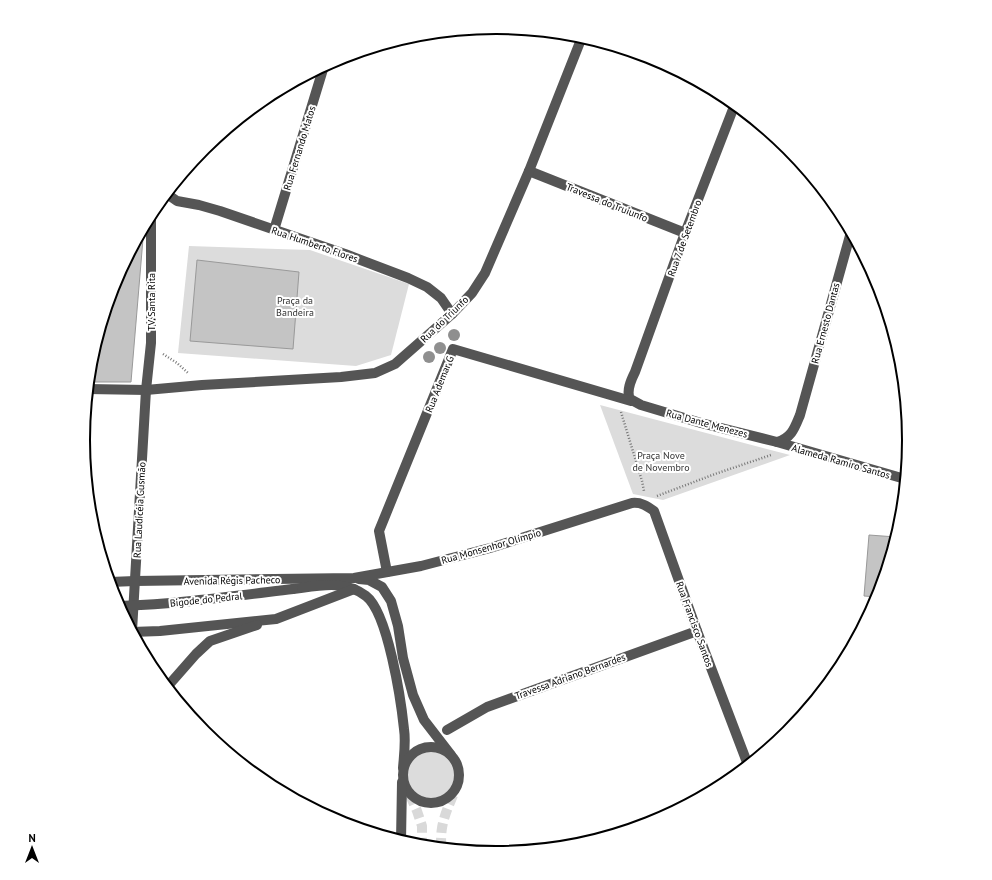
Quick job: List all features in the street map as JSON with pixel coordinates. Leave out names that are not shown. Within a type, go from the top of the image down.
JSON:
[{"type":"street","name":"Rua do Triunfo","points":[[146,390],[202,385],[341,377],[375,373],[395,364],[452,314],[472,292],[485,273],[529,171],[580,43]]},
{"type":"street","name":"Rua Fernando Matos","points":[[274,230],[322,73]]},
{"type":"street","name":"Rua 7 de Setembro","points":[[632,401],[629,397],[631,380],[685,233],[733,110]]},
{"type":"street","name":"Travessa do Truiunfo","points":[[529,171],[685,233]]},
{"type":"street","name":"Rua Humberto Flores","points":[[171,197],[177,201],[220,211],[345,254],[408,278],[427,287],[441,298],[452,314]]},
{"type":"street","name":"TV. Santa Rita","points":[[146,390],[152,342],[150,227]]},
{"type":"street","name":"Rua Ernesto Dantas","points":[[777,442],[784,440],[790,435],[800,415],[849,239]]},
{"type":"street","name":"Rua Ademar G","points":[[387,572],[379,532],[453,348],[632,401]]},
{"type":"street","points":[[93,389],[146,390]]},
{"type":"street","name":"Rua Laudicéia Gusmão","points":[[133,621],[146,390]]},
{"type":"street","name":"Rua Dante Menezes","points":[[632,401],[701,423],[777,442]]},
{"type":"street","name":"Alameda Ramiro Santos","points":[[777,442],[900,478]]},
{"type":"street","name":"Rua Monsenhor Olímpio","points":[[354,578],[421,566],[490,548],[637,502],[645,505]]},
{"type":"street","name":"Rua Francisco Santos","points":[[645,505],[654,511],[697,631],[746,759]]},
{"type":"street","points":[[324,584],[354,578],[369,580],[382,588],[391,601],[398,626],[403,658],[413,695],[424,720],[451,756],[458,768],[459,779],[455,790],[446,799],[434,803],[421,802],[410,795],[402,780]]},
{"type":"street","name":"Avenida Régis Pacheco","points":[[116,582],[354,578]]},
{"type":"street","name":"Avenida Régis Pacheco","points":[[293,589],[324,584],[338,585],[354,589],[368,597],[380,617],[390,647],[404,729],[405,746],[403,768]]},
{"type":"street","name":"Bigode do Pedral","points":[[126,606],[157,605],[293,589]]},
{"type":"street","points":[[171,683],[196,654],[210,641],[276,619],[354,589]]},
{"type":"street","points":[[138,632],[160,632],[276,619]]},
{"type":"street","name":"Travessa Adriano Bernardes","points":[[447,730],[487,707],[697,631]]},
{"type":"street","points":[[401,834],[402,780],[403,768],[407,760],[412,754],[424,748],[439,748],[451,756]]},
{"type":"path","points":[[152,342],[166,357],[177,363],[202,385]]},
{"type":"path","points":[[615,396],[642,481],[645,505]]},
{"type":"path","points":[[645,505],[654,497],[794,447]]},
{"type":"green space","name":"Praça da Bandeira","points":[[189,246],[310,250],[409,284],[391,355],[356,366],[178,353]]},
{"type":"green space","name":"Praça Nove de Novembro","points":[[600,405],[790,455],[663,500],[633,494]]},
{"type":"green space","points":[[431,747],[442,749],[451,755],[457,764],[459,775],[457,786],[451,795],[442,801],[431,803],[420,801],[411,795],[405,786],[403,775],[405,764],[411,755],[420,749]]},
{"type":"building","points":[[143,239],[131,382],[94,382],[104,335],[112,309],[132,260]]},
{"type":"building","points":[[197,260],[299,272],[293,349],[190,341]]},
{"type":"building","points":[[869,535],[890,537],[871,595],[870,596],[864,596]]},
{"type":"tunnel","points":[[441,843],[443,823],[455,790]]},
{"type":"tunnel","points":[[410,795],[422,826],[422,839]]}]
